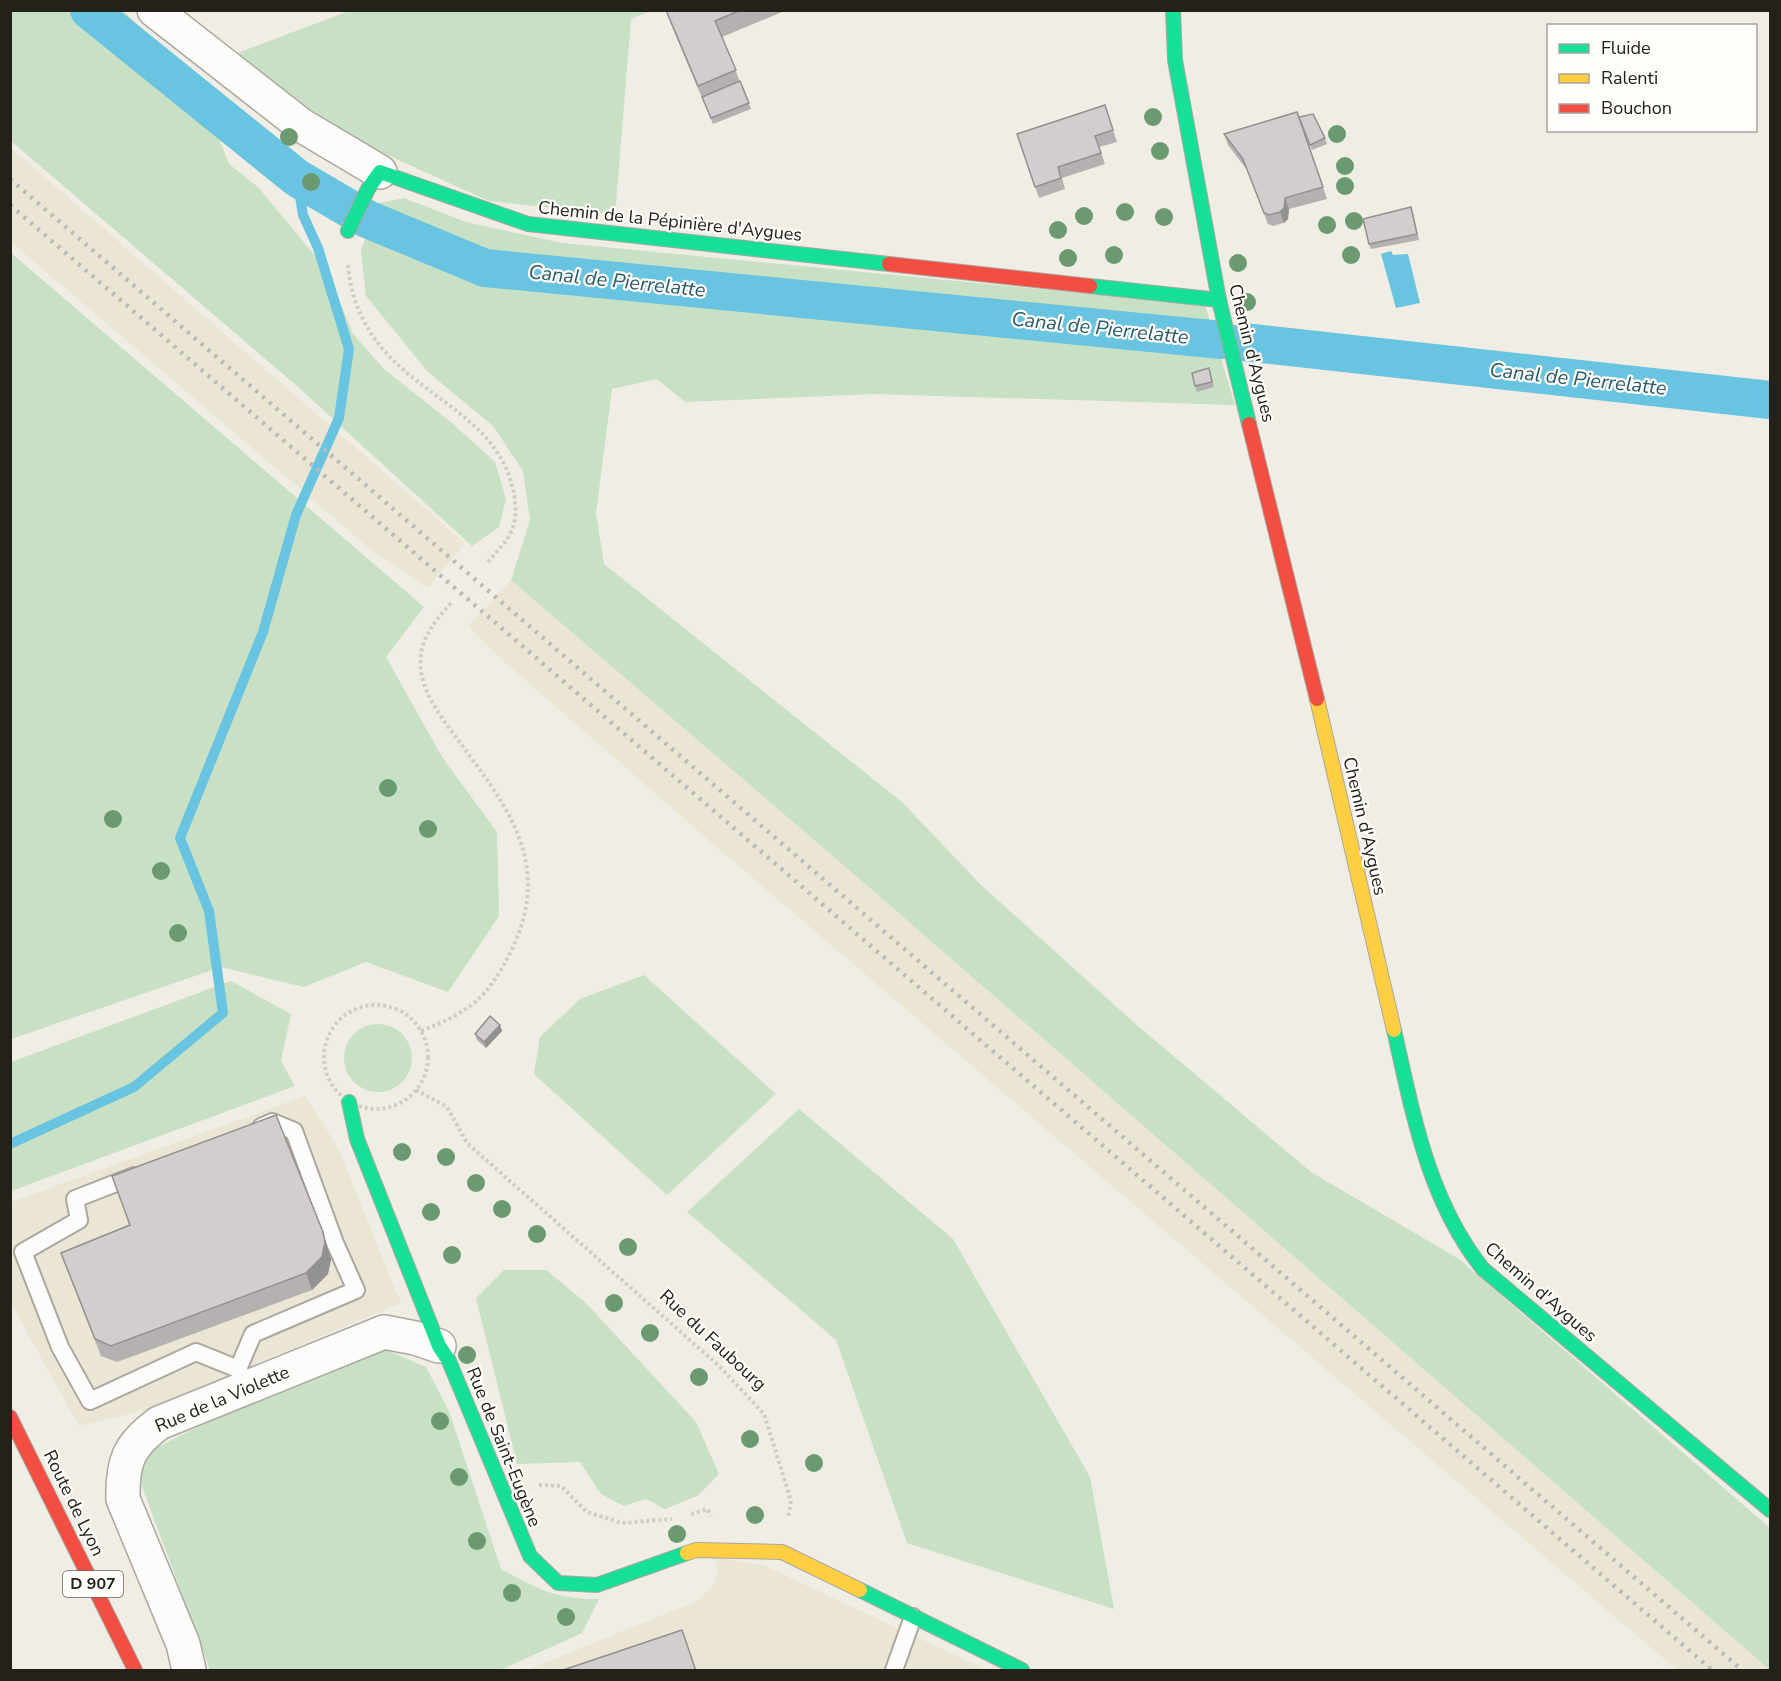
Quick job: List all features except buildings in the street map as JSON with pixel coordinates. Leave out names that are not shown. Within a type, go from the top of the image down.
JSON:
[{"type":"street","points":[[154,10],[374,180],[348,231]]},
{"type":"street","name":"Chemin d'Aygues","points":[[1173,10],[1174,60],[1219,300],[1313,684],[1419,1138],[1443,1211],[1469,1253],[1496,1282],[1770,1510]]},
{"type":"street","name":"Chemin de la Pépinière d'Aygues","points":[[374,180],[528,224],[1219,300]]},
{"type":"street","name":"Rue de Saint-Eugène","points":[[348,1102],[357,1139],[439,1346],[449,1360],[530,1556],[558,1583],[597,1585],[696,1550],[782,1552]]},
{"type":"street","name":"Rue de la Violette","points":[[189,1671],[183,1644],[123,1499],[123,1480],[129,1456],[138,1439],[159,1423],[243,1378],[384,1332],[415,1338],[439,1346]]},
{"type":"street","name":"Route de Lyon","points":[[10,1417],[135,1671]]},
{"type":"street","points":[[782,1552],[1022,1671]]},
{"type":"lane","points":[[152,1169],[75,1199],[80,1220],[23,1252],[60,1347],[90,1401],[196,1352],[243,1378],[253,1334],[356,1290],[335,1243],[294,1131],[272,1122],[250,1131]]},
{"type":"lane","points":[[894,1671],[913,1617]]},
{"type":"path","points":[[348,231],[350,288],[362,321],[394,361],[475,425],[493,445],[511,478],[516,499],[511,531],[487,563]]},
{"type":"path","points":[[421,1031],[468,1010],[495,979],[518,936],[530,890],[529,869],[516,828],[488,781],[440,716],[422,677],[420,664],[425,642],[432,626],[451,603]]},
{"type":"path","points":[[381,1005],[399,1010],[410,1017],[421,1031],[427,1048],[425,1075],[416,1090],[400,1103],[383,1109],[366,1109],[348,1102],[336,1092],[327,1076],[324,1058],[326,1040],[338,1021],[353,1010],[381,1005]]},
{"type":"path","name":"Rue du Faubourg","points":[[416,1090],[447,1107],[466,1143],[718,1365],[764,1414],[791,1501],[782,1552]]},
{"type":"path","points":[[499,1484],[561,1486],[587,1512],[622,1523],[675,1519]]},
{"type":"path","points":[[686,1515],[707,1509],[729,1549]]},
{"type":"shaded area","points":[[11,148],[465,543],[428,588],[376,554],[11,242]]},
{"type":"shaded area","points":[[511,580],[856,876],[1770,1670],[1677,1670],[705,837],[492,651],[468,627]]},
{"type":"shaded area","points":[[305,1096],[337,1146],[401,1303],[146,1410],[79,1426],[11,1303],[11,1202]]},
{"type":"shaded area","points":[[714,1558],[763,1565],[987,1670],[527,1670],[697,1601],[714,1584],[718,1572]]},
{"type":"green space","points":[[11,10],[124,11],[203,98],[229,164],[258,187],[327,270],[353,334],[384,369],[452,423],[495,462],[506,499],[499,527],[472,546],[298,387],[11,141]]},
{"type":"green space","points":[[349,11],[651,11],[631,19],[615,215],[489,201],[352,139],[235,54]]},
{"type":"green space","points":[[404,198],[466,222],[562,243],[1205,305],[1235,405],[874,394],[685,402],[657,379],[612,389],[596,513],[604,564],[902,802],[981,885],[1139,1027],[1311,1172],[1459,1259],[1770,1528],[1770,1670],[856,876],[511,580],[530,520],[523,471],[493,426],[428,372],[366,296],[361,250],[379,203]]},
{"type":"green space","points":[[10,252],[424,607],[386,657],[442,757],[497,832],[499,916],[448,992],[366,962],[304,987],[221,967],[11,1039]]},
{"type":"green space","points":[[644,975],[776,1094],[667,1195],[534,1074],[540,1037],[580,999]]},
{"type":"green space","points":[[231,981],[291,1014],[281,1061],[295,1086],[11,1191],[11,1062]]},
{"type":"green space","points":[[371,1024],[385,1024],[397,1029],[407,1039],[412,1058],[407,1077],[397,1087],[385,1092],[371,1092],[359,1087],[349,1077],[344,1065],[344,1051],[349,1039],[359,1029]]},
{"type":"green space","points":[[799,1109],[953,1239],[1090,1477],[1114,1609],[907,1543],[836,1340],[687,1212]]},
{"type":"green space","points":[[504,1270],[546,1270],[585,1302],[696,1422],[719,1474],[697,1496],[665,1509],[646,1499],[624,1506],[601,1494],[580,1462],[517,1464],[476,1298]]},
{"type":"green space","points":[[386,1350],[426,1367],[449,1411],[501,1569],[547,1592],[584,1599],[599,1599],[582,1633],[500,1670],[210,1670],[137,1473],[149,1451],[215,1419]]},
{"type":"water","points":[[1391,251],[1393,255],[1408,254],[1420,303],[1396,308],[1381,254]]},
{"type":"waterway","name":"Canal de Pierrelatte","points":[[89,10],[297,178],[367,219],[485,268],[1222,340]]},
{"type":"waterway","points":[[10,1144],[134,1087],[223,1013],[209,911],[180,838],[263,632],[296,515],[339,418],[349,349],[318,248],[303,215],[297,178]]},
{"type":"waterway","name":"Canal de Pierrelatte","points":[[1243,342],[1770,400]]},
{"type":"railway","points":[[10,179],[1742,1670]]},
{"type":"railway","points":[[10,205],[1712,1670]]},
{"type":"traffic: fast","points":[[1173,10],[1175,60],[1219,300],[1249,424]]},
{"type":"traffic: fast","points":[[348,231],[368,189],[380,172],[528,224],[889,264]]},
{"type":"traffic: fast","points":[[1090,286],[1219,300]]},
{"type":"traffic: fast","points":[[1394,1030],[1416,1124],[1436,1185],[1464,1242],[1483,1269],[1770,1510]]},
{"type":"traffic: fast","points":[[349,1102],[357,1139],[439,1346],[449,1361],[530,1556],[558,1583],[597,1585],[687,1553]]},
{"type":"traffic: fast","points":[[860,1590],[1022,1670]]},
{"type":"traffic: slow","points":[[1317,699],[1394,1030]]},
{"type":"traffic: slow","points":[[687,1553],[696,1550],[782,1552],[860,1590]]},
{"type":"traffic: jam","points":[[889,264],[1090,286]]},
{"type":"traffic: jam","points":[[1249,424],[1317,699]]},
{"type":"traffic: jam","points":[[10,1417],[135,1670]]}]
